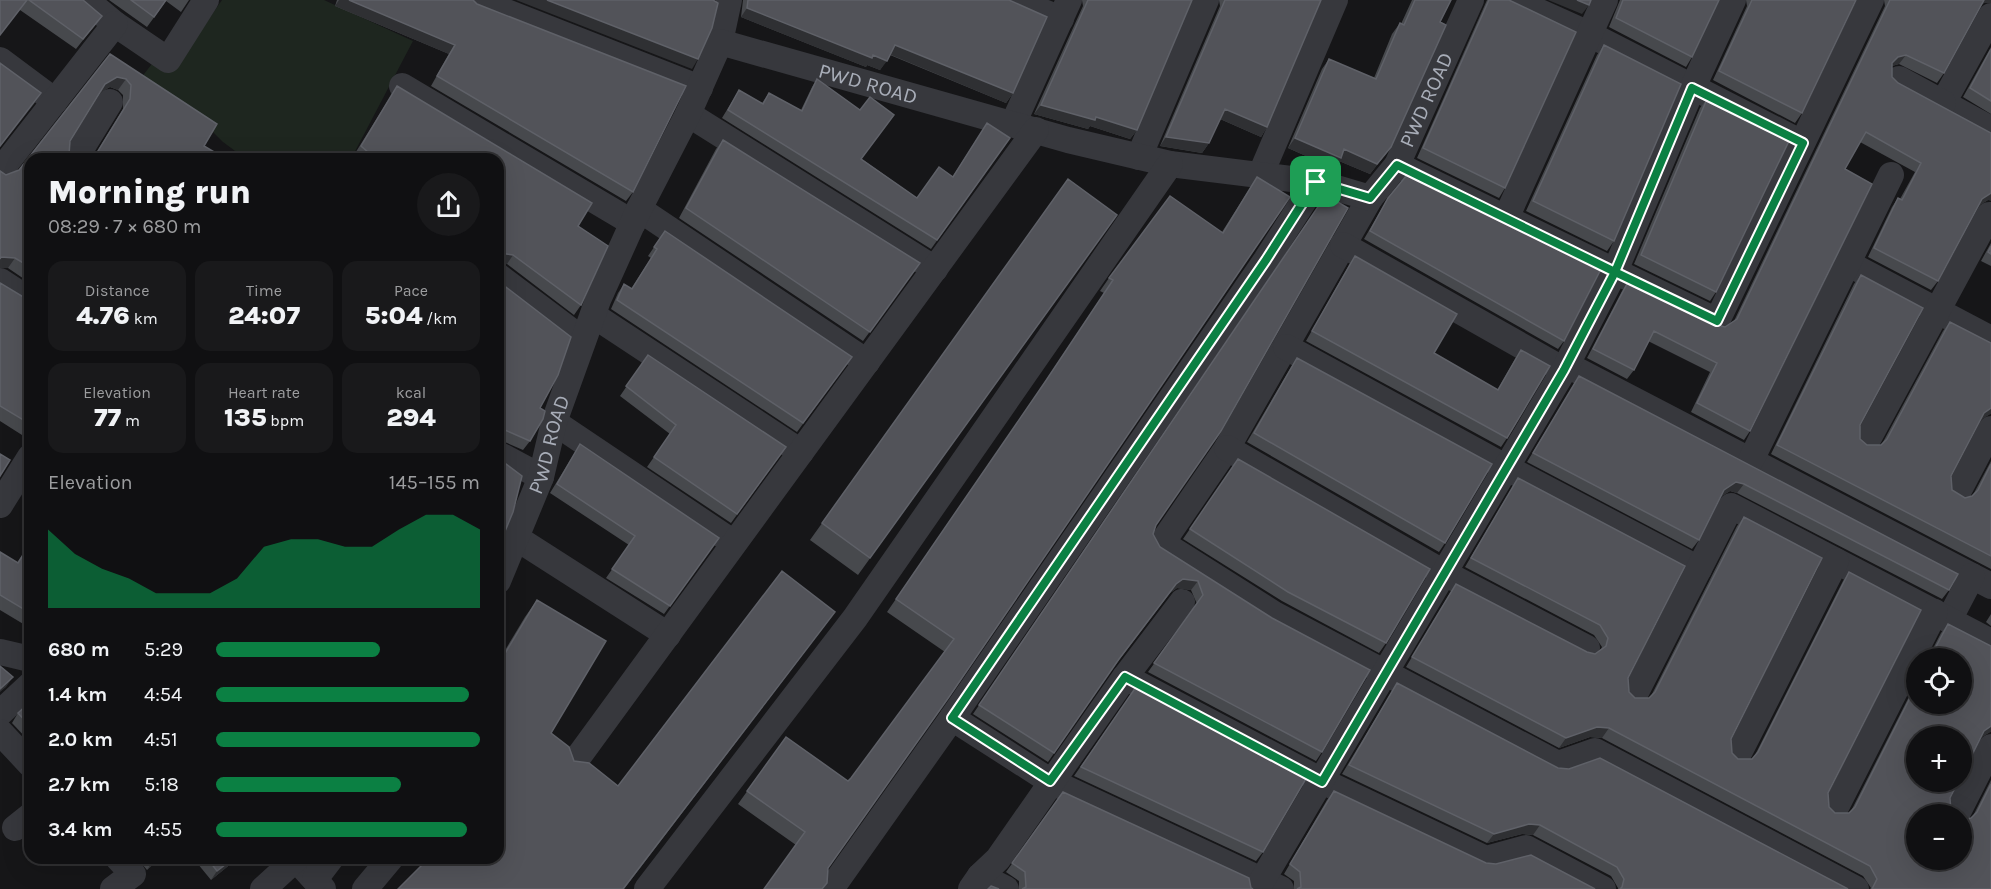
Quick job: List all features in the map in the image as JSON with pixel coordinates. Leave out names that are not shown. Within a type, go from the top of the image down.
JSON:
[{"type":"street","points":[[89,1],[115,24],[168,60],[206,0]]},
{"type":"street","points":[[476,0],[700,88]]},
{"type":"street","points":[[720,42],[729,0]]},
{"type":"street","points":[[571,767],[935,268],[1024,128],[1065,9],[1014,0]]},
{"type":"street","points":[[1139,157],[1206,0]]},
{"type":"street","points":[[1260,176],[1335,0]]},
{"type":"street","name":"PWD ROAD","points":[[504,568],[518,539],[541,477],[554,422],[593,315],[636,216],[688,114],[720,42],[1024,128],[1139,157],[1170,164],[1316,182],[1370,198],[1397,165],[1471,0]]},
{"type":"street","points":[[1513,0],[1589,34],[1803,143]]},
{"type":"street","points":[[1506,218],[1605,0]]},
{"type":"street","points":[[952,718],[1050,781],[1266,886],[1322,782],[1385,673],[1446,574],[1566,368],[1615,272],[1692,88],[1733,0]]},
{"type":"street","points":[[1397,165],[1717,321],[1871,0]]},
{"type":"street","points":[[1943,103],[1991,16]]},
{"type":"street","points":[[11,159],[115,24]]},
{"type":"street","points":[[0,60],[55,101]]},
{"type":"street","points":[[1899,79],[1991,129]]},
{"type":"street","points":[[402,86],[636,216],[867,362]]},
{"type":"street","points":[[79,153],[110,102]]},
{"type":"street","points":[[688,114],[935,268]]},
{"type":"street","points":[[647,889],[855,618],[1170,164]]},
{"type":"street","points":[[1750,460],[1891,175]]},
{"type":"street","points":[[831,889],[952,718],[1272,251],[1316,182]]},
{"type":"street","points":[[1370,198],[1227,448],[1162,543],[1274,614],[1558,764],[1595,751],[1856,889]]},
{"type":"street","points":[[1867,441],[1989,215]]},
{"type":"street","points":[[1343,245],[1463,315],[1750,460],[1981,581],[1942,616],[1835,809]]},
{"type":"street","points":[[1847,263],[1991,339]]},
{"type":"street","points":[[0,281],[24,297]]},
{"type":"street","points":[[504,281],[583,340]]},
{"type":"street","points":[[593,315],[801,452]]},
{"type":"street","points":[[1286,347],[1507,468],[1699,569]]},
{"type":"street","points":[[554,422],[734,543]]},
{"type":"street","points":[[1958,492],[1991,429]]},
{"type":"street","points":[[1227,448],[1446,574],[1587,648]]},
{"type":"street","points":[[504,457],[541,477]]},
{"type":"street","points":[[0,504],[24,466]]},
{"type":"street","points":[[1635,694],[1731,506],[1991,642]]},
{"type":"street","points":[[518,539],[668,635]]},
{"type":"street","points":[[1738,755],[1836,561]]},
{"type":"street","points":[[975,882],[998,859],[1050,781],[1182,602]]},
{"type":"street","points":[[0,652],[24,658]]},
{"type":"street","points":[[1125,677],[1322,782],[1486,859],[1526,848],[1603,889]]},
{"type":"street","points":[[0,713],[24,691]]},
{"type":"street","points":[[0,732],[24,758]]},
{"type":"street","points":[[1962,804],[1991,747]]},
{"type":"street","points":[[113,889],[133,874],[124,864]]},
{"type":"street","points":[[262,889],[289,864]]},
{"type":"street","points":[[301,864],[319,884],[329,864]]},
{"type":"street","points":[[365,889],[386,864]]},
{"type":"street","points":[[975,882],[1006,889]]},
{"type":"shaded area","points":[[222,0],[324,0],[413,41],[354,153],[238,153],[223,142],[184,103],[137,83],[155,60],[176,67]]},
{"type":"building","points":[[0,0],[27,0],[0,35]]},
{"type":"building","points":[[29,0],[83,0],[102,16],[83,39]]},
{"type":"building","points":[[131,0],[166,0],[154,17]]},
{"type":"building","points":[[349,0],[473,0],[477,4],[686,86],[633,192],[437,76],[455,45]]},
{"type":"building","points":[[547,0],[713,0],[718,3],[712,28],[698,59]]},
{"type":"building","points":[[748,0],[1009,0],[1047,17],[1013,93],[895,45],[887,61],[873,55],[872,58],[747,8]]},
{"type":"building","points":[[1088,0],[1192,0],[1137,130],[1096,117],[1095,120],[1041,105]]},
{"type":"building","points":[[1225,0],[1321,0],[1267,127],[1225,109],[1209,143],[1166,137]]},
{"type":"building","points":[[1415,0],[1451,0],[1440,22],[1446,25],[1391,147],[1377,164],[1344,149],[1341,158],[1295,138],[1329,59],[1376,79],[1400,23],[1404,25]]},
{"type":"building","points":[[1489,0],[1509,0],[1576,32],[1505,188],[1423,148]]},
{"type":"building","points":[[1577,0],[1591,0],[1589,5]]},
{"type":"building","points":[[1623,0],[1719,0],[1692,57],[1616,18]]},
{"type":"building","points":[[1752,0],[1856,0],[1802,113],[1719,71]]},
{"type":"building","points":[[1890,0],[1984,0],[1944,73],[1906,55],[1898,57],[1892,63],[1892,77],[1898,83],[1991,133],[1991,193],[1982,199],[1938,281],[1874,248],[1898,198],[1902,200],[1921,163],[1866,132],[1845,169],[1872,184],[1750,431],[1697,403],[1717,363],[1654,331],[1634,370],[1593,349],[1628,282],[1717,325],[1725,327],[1737,319]]},
{"type":"building","points":[[1604,45],[1681,84],[1614,241],[1533,201]]},
{"type":"building","points":[[1991,49],[1991,101],[1970,88]]},
{"type":"building","points":[[110,54],[217,124],[204,146],[216,153],[97,153],[130,99],[131,85],[126,79],[117,77],[105,84],[70,141],[69,153],[32,153]]},
{"type":"building","points":[[0,63],[41,93],[0,146]]},
{"type":"building","points":[[817,79],[860,110],[870,97],[894,115],[861,159],[917,198],[939,167],[953,177],[987,123],[1010,138],[937,240],[728,110],[739,90],[763,104],[769,93],[802,111]]},
{"type":"building","points":[[397,86],[592,203],[578,226],[608,246],[581,305],[513,255],[504,254],[504,153],[369,153],[361,146]]},
{"type":"building","points":[[1707,99],[1789,141],[1716,292],[1641,255]]},
{"type":"building","points":[[723,140],[920,263],[870,332],[686,208]]},
{"type":"building","points":[[24,164],[24,263],[15,258],[1,257],[0,259],[0,171],[6,175],[19,170]]},
{"type":"building","points":[[1407,175],[1601,269],[1564,341],[1370,231],[1388,198]]},
{"type":"building","points":[[1257,177],[1290,197],[949,697],[828,868],[827,883],[822,889],[764,889],[805,832],[747,791],[786,737],[848,781],[851,778],[954,639],[896,599],[1113,280],[1109,278],[1170,196],[1223,233]]},
{"type":"building","points":[[1068,179],[1117,215],[870,558],[822,523]]},
{"type":"building","points":[[1326,195],[1348,208],[1221,431],[1156,525],[1153,534],[1160,547],[1272,618],[1370,670],[1322,752],[1154,663],[1203,595],[1198,581],[1183,579],[1176,584],[1119,659],[1054,753],[979,705]]},
{"type":"building","points":[[665,231],[852,357],[803,423],[617,300],[624,284],[632,289],[657,249],[654,247]]},
{"type":"building","points":[[1355,256],[1457,314],[1434,353],[1498,390],[1521,350],[1550,366],[1507,438],[1312,331]]},
{"type":"building","points":[[1861,275],[1923,308],[1860,425],[1860,439],[1867,445],[1881,445],[1887,439],[1950,322],[1991,343],[1991,408],[1984,413],[1951,476],[1952,490],[1965,498],[1972,496],[1978,490],[1991,464],[1991,556],[1777,445]]},
{"type":"building","points":[[0,283],[24,297],[24,420],[0,406]]},
{"type":"building","points":[[504,286],[571,337],[558,375],[540,408],[545,411],[543,419],[530,441],[505,430]]},
{"type":"building","points":[[648,355],[786,447],[737,514],[654,457],[676,425],[626,386]]},
{"type":"building","points":[[1297,358],[1492,464],[1445,543],[1254,433]]},
{"type":"building","points":[[1579,376],[1958,574],[1949,590],[1744,484],[1736,482],[1724,490],[1699,540],[1533,453]]},
{"type":"building","points":[[580,444],[719,538],[670,606],[612,569],[635,536],[557,484]]},
{"type":"building","points":[[0,454],[10,460],[0,476]]},
{"type":"building","points":[[1238,459],[1430,569],[1386,643],[1288,592],[1190,529]]},
{"type":"building","points":[[504,462],[522,476],[513,512],[504,534]]},
{"type":"building","points":[[1518,478],[1685,566],[1628,678],[1629,692],[1635,698],[1649,698],[1655,692],[1744,517],[1822,558],[1731,739],[1732,753],[1738,759],[1752,759],[1758,752],[1849,572],[1921,610],[1828,793],[1829,807],[1835,813],[1849,813],[1855,807],[1906,706],[1906,714],[1972,714],[1972,648],[1935,648],[1948,624],[1991,646],[1991,726],[1984,731],[1972,755],[1972,726],[1906,726],[1906,792],[1953,792],[1950,804],[1906,804],[1906,870],[1972,870],[1972,817],[1977,812],[1991,784],[1991,889],[1872,889],[1877,879],[1870,866],[1609,728],[1597,727],[1566,738],[1412,657],[1456,584],[1587,652],[1595,654],[1606,646],[1608,638],[1600,625],[1471,558]]},
{"type":"building","points":[[0,552],[18,563],[24,554],[24,609],[0,595]]},
{"type":"building","points":[[782,571],[835,612],[623,889],[398,889],[423,864],[504,864],[504,655],[537,600],[606,641],[551,733],[569,747],[574,761],[589,763],[618,786]]},
{"type":"building","points":[[0,666],[13,677],[0,689]]},
{"type":"building","points":[[1397,683],[1558,768],[1569,769],[1600,758],[1848,889],[1620,889],[1624,879],[1617,867],[1540,825],[1529,824],[1494,834],[1349,765]]},
{"type":"building","points":[[1136,687],[1307,777],[1263,852],[1081,767]]},
{"type":"building","points":[[24,708],[24,720],[18,713]]},
{"type":"building","points":[[1334,791],[1486,863],[1496,864],[1531,855],[1595,889],[1297,889],[1301,887],[1300,872],[1290,864]]},
{"type":"building","points":[[1063,792],[1249,878],[1253,889],[1022,889],[1026,887],[1025,872],[1012,863]]},
{"type":"building","points":[[212,864],[226,864],[217,871]]},
{"type":"route","points":[[1316,182],[1266,260],[952,718],[1050,781],[1125,677],[1322,782],[1564,370],[1615,272],[1717,321],[1803,143],[1692,88],[1615,272],[1397,165],[1370,198],[1316,182]]}]
